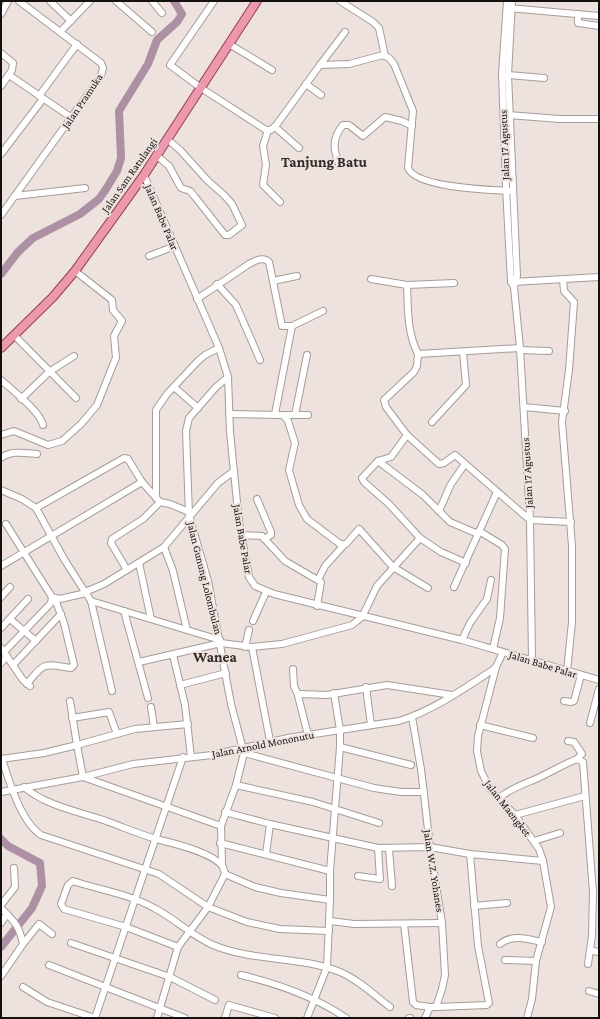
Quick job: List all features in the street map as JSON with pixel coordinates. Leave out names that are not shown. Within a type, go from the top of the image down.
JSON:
[{"type":"main road","name":"Jalan Sam Ratulangi","points":[[1,348],[54,297],[74,271],[144,175],[257,1]]},
{"type":"street","points":[[1,14],[8,1]]},
{"type":"street","name":"Jalan Pramuka","points":[[2,211],[15,196],[99,80],[103,68],[101,63],[19,1]]},
{"type":"street","points":[[50,1],[71,21]]},
{"type":"street","points":[[60,32],[89,1]]},
{"type":"street","points":[[116,1],[152,32]]},
{"type":"street","points":[[152,1],[162,13]]},
{"type":"street","points":[[214,1],[170,64],[173,68],[201,88],[268,130]]},
{"type":"street","points":[[340,1],[373,22],[379,28],[385,56],[394,64],[413,109],[408,168],[411,173],[424,180],[438,183],[509,191]]},
{"type":"street","points":[[509,4],[599,16]]},
{"type":"street","name":"Jalan 17 Agustus","points":[[507,115],[502,74],[509,4]]},
{"type":"street","points":[[578,14],[578,23],[599,26]]},
{"type":"street","points":[[280,202],[263,185],[266,165],[263,146],[268,130],[275,127],[345,32]]},
{"type":"street","name":"Jalan 17 Agustus","points":[[507,36],[509,191],[514,284],[524,407],[530,520],[532,660]]},
{"type":"street","points":[[1,154],[77,44]]},
{"type":"street","points":[[229,44],[272,70]]},
{"type":"street","points":[[1,52],[14,63],[9,75],[1,86]]},
{"type":"street","points":[[320,65],[349,64],[385,56]]},
{"type":"street","points":[[9,75],[72,118]]},
{"type":"street","points":[[508,75],[544,78]]},
{"type":"street","points":[[306,84],[321,95]]},
{"type":"street","points":[[507,115],[599,119]]},
{"type":"street","points":[[338,164],[334,143],[336,136],[343,125],[349,125],[363,136],[385,117],[402,121],[412,126]]},
{"type":"street","points":[[275,127],[299,148]]},
{"type":"street","points":[[156,155],[169,166],[181,188],[190,191],[195,196],[225,235],[229,235],[242,225],[232,204],[224,194],[208,181],[180,150],[167,139]]},
{"type":"street","name":"Jalan Babe Palar","points":[[144,175],[219,348],[228,377],[229,414],[234,471],[242,535],[250,577],[255,586],[266,592],[317,606],[462,640],[599,680]]},
{"type":"street","points":[[15,196],[85,188]]},
{"type":"street","name":"Jalan 17 Agustus","points":[[509,191],[515,235],[514,284]]},
{"type":"street","points":[[148,256],[175,246]]},
{"type":"street","points":[[197,299],[217,284],[249,264],[262,259],[269,262],[282,325],[284,327],[292,326],[324,311]]},
{"type":"street","points":[[1,435],[16,432],[46,445],[62,440],[81,424],[97,405],[116,358],[114,338],[122,321],[113,310],[112,300],[74,271]]},
{"type":"street","points":[[273,281],[297,276]]},
{"type":"street","points":[[514,284],[599,277]]},
{"type":"street","points":[[371,279],[407,285],[454,284]]},
{"type":"street","points":[[563,280],[564,291],[574,302],[565,411],[562,422],[571,522],[572,622],[567,671]]},
{"type":"street","points":[[217,284],[236,305],[260,360]]},
{"type":"street","points":[[407,285],[409,329],[413,345],[418,354],[416,370],[384,400],[386,407],[407,435],[439,464],[444,463],[453,455],[530,520],[571,522]]},
{"type":"street","points":[[275,414],[292,326]]},
{"type":"street","points":[[14,335],[76,398]]},
{"type":"street","points":[[127,570],[112,543],[112,539],[143,519],[158,500],[156,410],[174,387],[205,355],[219,348]]},
{"type":"street","points":[[418,354],[520,349],[549,351]]},
{"type":"street","points":[[432,422],[466,386],[463,352]]},
{"type":"street","points":[[295,414],[307,355]]},
{"type":"street","points":[[21,399],[49,372],[74,356]]},
{"type":"street","name":"Jalan Gunung Lolombulan","points":[[228,377],[198,408],[187,422],[189,514],[208,581],[243,750]]},
{"type":"street","points":[[1,380],[40,418],[43,425]]},
{"type":"street","points":[[174,387],[198,408]]},
{"type":"street","points":[[524,407],[565,411]]},
{"type":"street","points":[[229,414],[308,415]]},
{"type":"street","points":[[283,415],[288,421],[295,443],[289,470],[299,505],[307,519],[334,540],[344,545]]},
{"type":"street","points":[[407,435],[391,457],[378,461],[363,477],[363,481],[389,504],[420,538],[441,552],[466,563]]},
{"type":"street","points":[[1,458],[8,454],[15,453],[37,454]]},
{"type":"street","points":[[36,508],[121,458],[128,459],[142,482],[158,500],[170,504],[189,514]]},
{"type":"street","points":[[378,461],[423,495],[453,524],[478,532],[502,545],[505,549],[500,618],[494,649]]},
{"type":"street","points":[[439,511],[451,484],[465,464]]},
{"type":"street","points":[[1,663],[4,652],[54,598],[85,592],[104,584],[139,564],[164,546],[189,514],[222,479],[234,471]]},
{"type":"street","points":[[1,566],[142,482]]},
{"type":"street","points":[[1,490],[22,499],[36,508],[51,536],[91,601],[112,691]]},
{"type":"street","points":[[454,587],[497,492]]},
{"type":"street","points":[[257,499],[271,532],[271,535],[264,539]]},
{"type":"street","points":[[4,652],[29,685],[43,666],[49,664],[71,668],[74,665],[61,614],[54,598],[6,524]]},
{"type":"street","points":[[318,580],[325,566],[359,529],[393,567],[428,588]]},
{"type":"street","points":[[242,535],[258,534],[285,561],[322,583],[317,606]]},
{"type":"street","points":[[91,601],[187,630],[220,642],[252,647],[292,642],[333,632],[352,625],[362,617],[375,589],[420,538]]},
{"type":"street","points":[[164,546],[173,571],[187,630]]},
{"type":"street","points":[[139,564],[151,619]]},
{"type":"street","points":[[462,640],[470,623],[487,599],[491,580]]},
{"type":"street","points":[[1,597],[10,587]]},
{"type":"street","points":[[254,621],[266,592]]},
{"type":"street","points":[[1,628],[28,599]]},
{"type":"street","points":[[124,611],[148,698]]},
{"type":"street","points":[[13,665],[61,614]]},
{"type":"street","points":[[10,619],[36,641]]},
{"type":"street","points":[[245,647],[249,630]]},
{"type":"street","points":[[139,662],[173,655],[220,642]]},
{"type":"street","points":[[252,647],[270,741]]},
{"type":"street","points":[[496,667],[503,652]]},
{"type":"street","points":[[173,655],[188,724],[191,757]]},
{"type":"street","name":"Jalan Arnold Mononutu","points":[[1,792],[83,777],[134,764],[243,750],[270,741],[371,726],[412,717],[452,695],[496,667]]},
{"type":"street","name":"Jalan Maengket","points":[[496,667],[480,725],[477,750],[481,771],[487,784],[515,815],[534,841],[543,861],[551,909],[536,961],[532,999],[527,1018]]},
{"type":"street","points":[[293,669],[294,686],[298,695],[298,703],[308,735]]},
{"type":"street","points":[[180,684],[226,673]]},
{"type":"street","points":[[564,701],[574,701],[581,675]]},
{"type":"street","points":[[298,695],[334,693],[366,687],[394,685],[452,695]]},
{"type":"street","points":[[366,687],[371,726]]},
{"type":"street","points":[[590,723],[599,690]]},
{"type":"street","points":[[307,1018],[327,967],[330,920],[330,871],[340,747],[340,730],[334,693]]},
{"type":"street","points":[[70,701],[76,745],[83,777],[221,826]]},
{"type":"street","points":[[151,707],[154,727]]},
{"type":"street","points":[[72,718],[109,712],[117,734]]},
{"type":"street","name":"Jalan W.Z. Yohanes","points":[[412,717],[442,923],[445,975],[433,1007],[425,1018]]},
{"type":"street","points":[[188,724],[135,728],[44,753],[2,759],[10,790],[32,828],[41,835],[159,874],[208,907],[227,915],[261,926],[329,931]]},
{"type":"street","points":[[480,725],[533,738]]},
{"type":"street","points":[[499,798],[511,788],[528,782],[580,757],[582,753],[574,742],[568,741]]},
{"type":"street","points":[[340,747],[412,765]]},
{"type":"street","points":[[157,1018],[178,947],[208,907],[225,874],[222,864],[220,843],[221,826],[236,784],[243,750],[383,790],[424,792]]},
{"type":"street","points":[[23,987],[47,1002],[95,1018],[136,900],[166,806],[184,757]]},
{"type":"street","points":[[577,759],[584,764],[585,796],[592,862],[592,936],[588,964]]},
{"type":"street","points":[[236,784],[290,796],[379,823]]},
{"type":"street","points":[[24,787],[42,799],[190,848],[222,864]]},
{"type":"street","points":[[515,815],[585,796]]},
{"type":"street","points":[[225,812],[333,839],[378,848],[389,849],[430,847],[470,854],[543,861]]},
{"type":"street","points":[[266,854],[270,824]]},
{"type":"street","points":[[534,841],[560,833]]},
{"type":"street","points":[[220,843],[330,871]]},
{"type":"street","points":[[358,876],[380,878],[378,848]]},
{"type":"street","points":[[389,849],[392,886]]},
{"type":"street","points":[[404,924],[413,1002],[416,1005],[433,1007],[482,1005],[489,1003],[478,946],[470,854]]},
{"type":"street","points":[[14,868],[15,887],[1,906],[15,922],[23,944]]},
{"type":"street","points":[[225,874],[255,887],[281,893],[330,900]]},
{"type":"street","points":[[178,947],[126,927],[64,909],[61,907],[68,885],[72,881],[136,900],[164,913],[212,945],[240,953],[327,967],[353,979],[390,1007]]},
{"type":"street","points":[[474,906],[507,903]]},
{"type":"street","points":[[1,923],[7,914]]},
{"type":"street","points":[[330,920],[354,924],[442,923]]},
{"type":"street","points":[[1,976],[39,924],[52,934]]},
{"type":"street","points":[[500,944],[504,940],[520,938],[542,942]]},
{"type":"street","points":[[71,943],[170,977],[215,1000]]},
{"type":"street","points":[[505,960],[536,961]]},
{"type":"street","points":[[49,965],[185,1018]]},
{"type":"street","points":[[241,975],[271,983],[314,998],[346,1018]]},
{"type":"street","points":[[588,991],[599,994]]},
{"type":"street","points":[[225,1018],[229,1005],[275,1018]]},
{"type":"waterway","points":[[1,274],[18,252],[33,238],[80,214],[99,199],[106,189],[117,171],[121,158],[119,111],[148,64],[157,40],[177,22],[182,14],[174,1]]},
{"type":"waterway","points":[[1,839],[8,846],[40,863],[42,886],[32,908],[1,947]]},
{"type":"district","name":"Tanjung Batu","points":[[324,162]]},
{"type":"district","name":"Wanea","points":[[215,657]]}]
